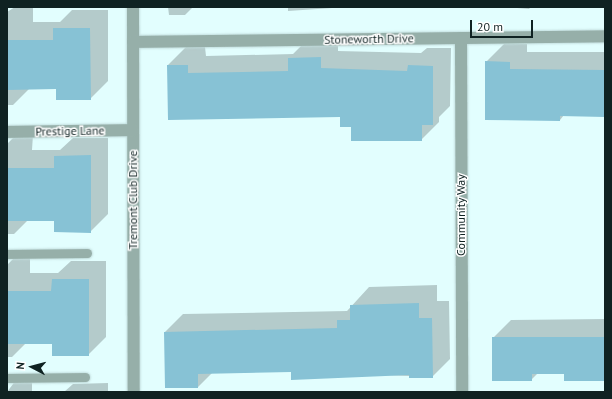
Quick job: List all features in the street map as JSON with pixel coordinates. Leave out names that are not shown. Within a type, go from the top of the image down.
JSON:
[{"type":"street","name":"Tremont Club Drive","points":[[133,7],[134,392]]},
{"type":"street","name":"Stoneworth Drive","points":[[133,42],[605,36]]},
{"type":"street","name":"Community Way","points":[[461,38],[462,392]]},
{"type":"street","name":"Prestige Lane","points":[[7,132],[133,130]]},
{"type":"lane","points":[[7,254],[87,254]]},
{"type":"lane","points":[[7,378],[85,377]]},
{"type":"building","points":[[53,28],[90,28],[91,100],[56,100],[56,89],[7,90],[7,40],[53,40]]},
{"type":"building","points":[[321,57],[321,68],[407,71],[408,65],[433,66],[433,125],[422,125],[422,141],[351,141],[351,127],[340,127],[340,117],[168,120],[167,65],[188,65],[188,73],[288,71],[288,58]]},
{"type":"building","points":[[485,61],[510,62],[510,69],[605,70],[605,117],[560,116],[560,121],[485,120]]},
{"type":"building","points":[[91,155],[91,233],[54,232],[54,221],[7,221],[7,168],[54,168],[54,156]]},
{"type":"building","points":[[52,279],[89,279],[89,356],[52,356],[52,344],[7,344],[7,291],[51,291]]},
{"type":"building","points":[[419,303],[419,318],[432,318],[433,378],[409,378],[409,375],[291,380],[291,372],[198,374],[198,388],[165,388],[164,332],[337,328],[337,320],[350,320],[350,305]]},
{"type":"building","points":[[492,337],[605,337],[605,381],[564,381],[564,374],[532,374],[532,381],[492,381]]}]
